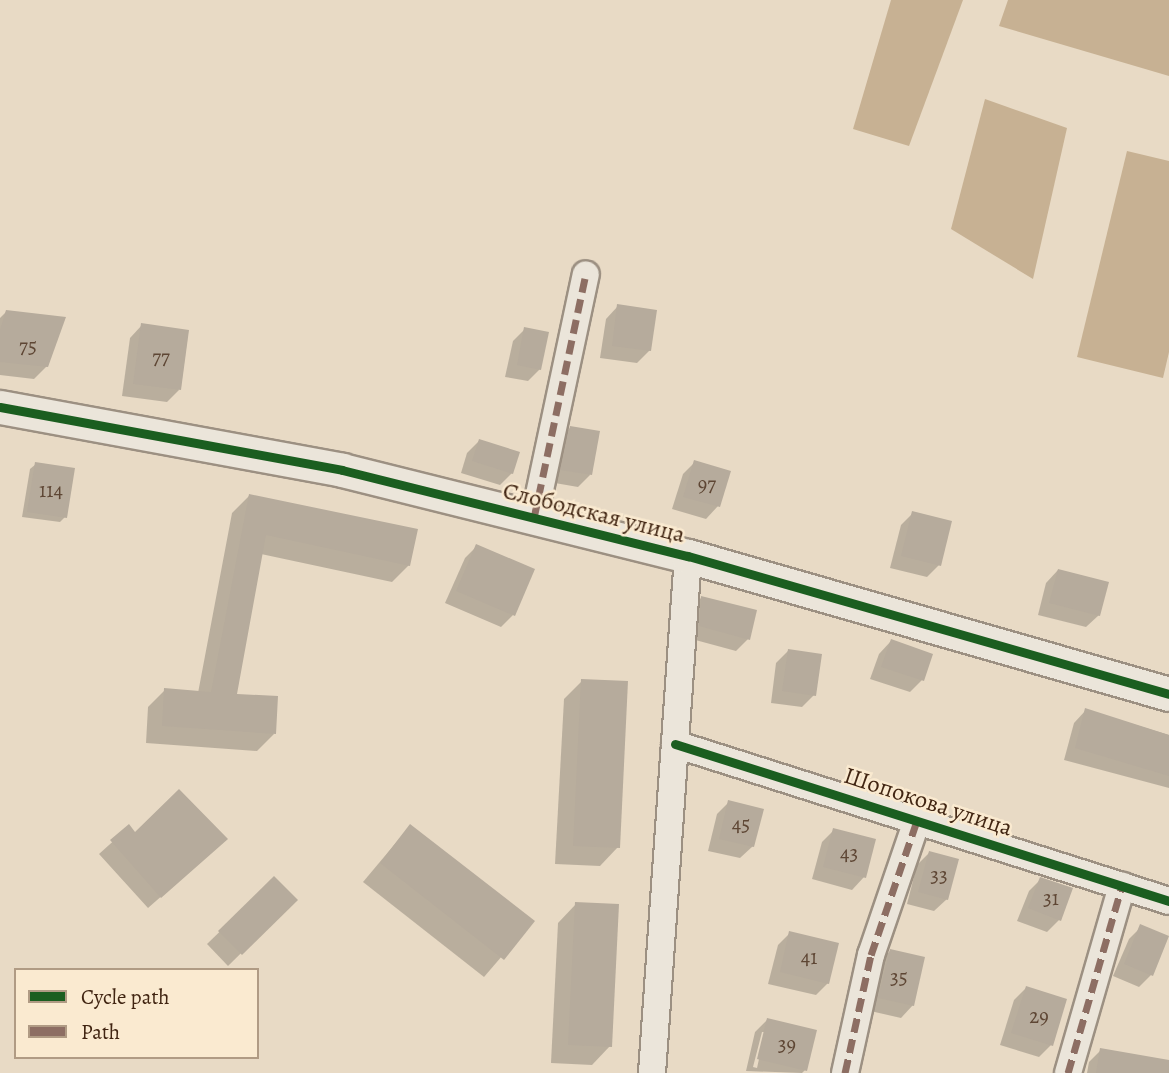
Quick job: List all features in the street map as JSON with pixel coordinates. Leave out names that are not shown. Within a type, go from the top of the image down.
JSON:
[{"type":"street","points":[[534,518],[586,274]]},
{"type":"street","name":"Слободская улица","points":[[0,407],[342,470],[688,556],[1169,694]]},
{"type":"street","points":[[652,1073],[688,556]]},
{"type":"street","name":"Шопокова улица","points":[[675,744],[918,818],[1169,901]]},
{"type":"street","name":"Шопокова улица","points":[[845,1073],[872,955],[918,818]]},
{"type":"street","points":[[1068,1073],[1122,886]]},
{"type":"shaded area","points":[[891,0],[963,0],[909,146],[853,129]]},
{"type":"shaded area","points":[[1008,0],[1169,0],[1169,76],[999,26]]},
{"type":"shaded area","points":[[985,99],[1067,128],[1033,279],[951,229]]},
{"type":"shaded area","points":[[1127,151],[1169,161],[1169,352],[1163,378],[1077,357]]},
{"type":"building","points":[[617,304],[657,310],[651,351],[612,346]]},
{"type":"building","points":[[6,310],[66,317],[48,367],[0,362],[0,330]]},
{"type":"building","points":[[141,323],[189,330],[181,390],[133,384]]},
{"type":"building","points":[[524,327],[549,332],[541,370],[517,365]]},
{"type":"building","points":[[570,426],[600,431],[592,475],[560,470]]},
{"type":"building","points":[[479,439],[520,452],[513,474],[472,461]]},
{"type":"building","points":[[694,460],[731,471],[720,507],[683,497]]},
{"type":"building","points":[[35,462],[75,468],[67,518],[27,512]]},
{"type":"building","points":[[249,494],[418,529],[410,566],[266,535],[237,694],[278,696],[276,734],[162,726],[164,688],[211,692]]},
{"type":"building","points":[[912,511],[952,521],[941,566],[901,556]]},
{"type":"building","points":[[476,544],[535,569],[515,616],[456,591]]},
{"type":"building","points":[[1058,569],[1109,582],[1100,616],[1049,603]]},
{"type":"building","points":[[701,596],[757,610],[750,640],[699,626]]},
{"type":"building","points":[[891,639],[933,654],[924,681],[881,667]]},
{"type":"building","points":[[788,649],[822,654],[816,696],[782,691]]},
{"type":"building","points":[[581,679],[628,681],[620,848],[573,846]]},
{"type":"building","points":[[1085,708],[1169,735],[1169,776],[1075,748]]},
{"type":"building","points":[[179,789],[228,839],[161,898],[110,840],[129,824],[135,832]]},
{"type":"building","points":[[728,800],[764,809],[754,847],[719,839]]},
{"type":"building","points":[[410,824],[535,921],[504,960],[380,863]]},
{"type":"building","points":[[833,828],[876,839],[866,878],[823,867]]},
{"type":"building","points":[[929,851],[959,859],[948,900],[918,892]]},
{"type":"building","points":[[274,876],[298,900],[242,955],[218,931]]},
{"type":"building","points":[[1040,877],[1073,888],[1061,921],[1028,908]]},
{"type":"building","points":[[575,902],[619,904],[612,1047],[568,1045]]},
{"type":"building","points":[[1140,924],[1169,936],[1153,976],[1124,964]]},
{"type":"building","points":[[789,931],[839,943],[829,984],[780,972]]},
{"type":"building","points":[[890,949],[925,957],[914,1006],[878,998]]},
{"type":"building","points":[[1026,986],[1067,999],[1053,1046],[1011,1033]]},
{"type":"building","points":[[767,1018],[817,1030],[807,1071],[757,1059]]},
{"type":"building","points":[[1100,1048],[1169,1060],[1169,1073],[1096,1073]]},
{"type":"marked path","points":[[534,518],[586,274]]},
{"type":"marked path","points":[[845,1073],[871,955],[918,818]]},
{"type":"marked path","points":[[1068,1073],[1122,886]]},
{"type":"cycle path","points":[[0,407],[342,470],[688,556],[1169,694]]},
{"type":"cycle path","points":[[675,744],[1169,901]]}]
